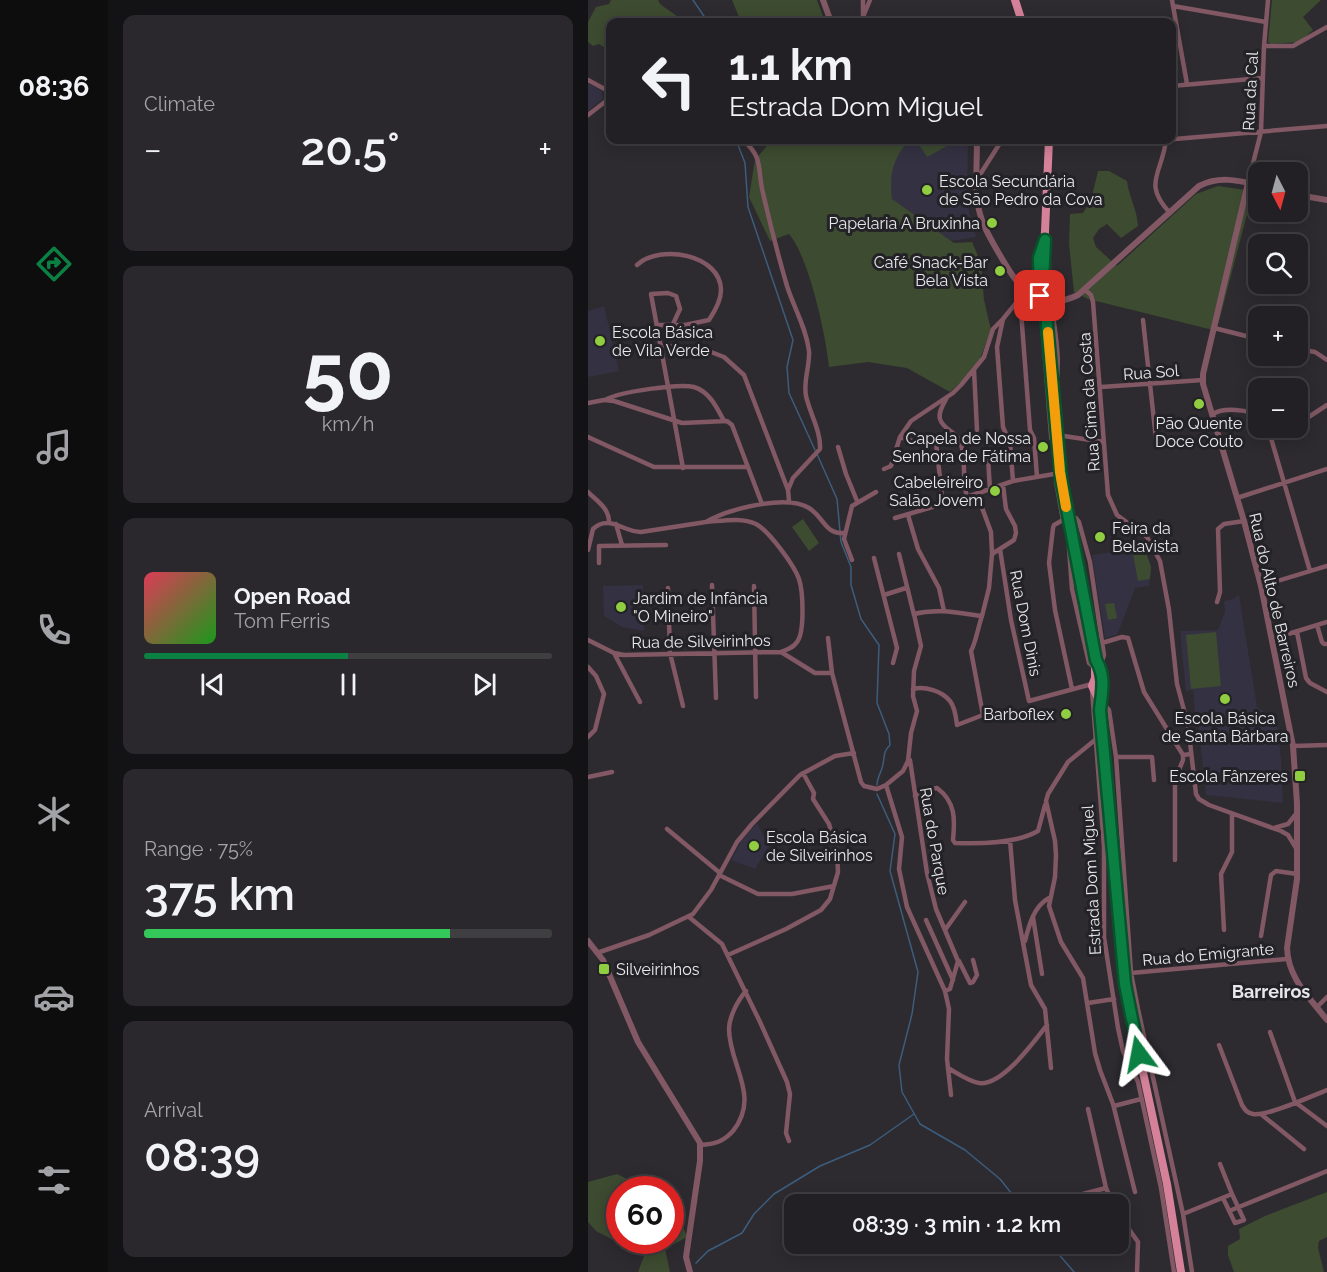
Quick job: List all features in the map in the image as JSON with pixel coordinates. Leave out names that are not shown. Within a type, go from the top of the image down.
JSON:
[{"type":"main road","points":[[1015,0],[1021,18]]},
{"type":"main road","name":"Estrada Dom Miguel","points":[[1049,144],[1043,281],[1061,475],[1097,665],[1103,682],[1099,680],[1093,688]]},
{"type":"main road","name":"Estrada Dom Miguel","points":[[1097,665],[1093,688],[1100,710]]},
{"type":"main road","name":"Estrada Dom Miguel","points":[[1093,688],[1101,701],[1126,993],[1167,1184],[1181,1272]]},
{"type":"street","points":[[823,0],[830,18]]},
{"type":"street","points":[[863,0],[863,18]]},
{"type":"street","points":[[864,18],[870,0]]},
{"type":"street","name":"Rua da Cal","points":[[1253,162],[1261,132],[1262,78],[1268,0]]},
{"type":"street","points":[[1176,18],[1173,3],[1266,22]]},
{"type":"street","points":[[1176,20],[1187,84]]},
{"type":"street","points":[[1264,46],[1293,46],[1327,27]]},
{"type":"street","points":[[1176,85],[1262,78]]},
{"type":"street","points":[[588,80],[606,90]]},
{"type":"street","points":[[588,115],[606,101]]},
{"type":"street","points":[[1176,139],[1327,126]]},
{"type":"street","points":[[747,144],[759,160],[762,189],[787,287],[801,317],[805,332],[809,352],[806,395],[820,439],[817,452],[793,478],[788,490]]},
{"type":"street","points":[[977,144],[980,215],[1017,283],[1027,293],[1041,300],[1072,298],[1084,290],[1199,186],[1223,179],[1248,183]]},
{"type":"street","points":[[977,175],[981,173],[999,144]]},
{"type":"street","points":[[1164,144],[1154,188],[1161,205],[1170,213]]},
{"type":"street","name":"Rua do Alto de Barreiros","points":[[1248,183],[1203,380],[1261,586],[1293,746],[1298,812],[1297,874],[1287,959],[1298,985],[1327,1020]]},
{"type":"street","points":[[1308,197],[1327,200]]},
{"type":"street","name":"Estrada Dom Miguel","points":[[1045,240],[1040,254],[1039,289],[1052,438],[1057,438]]},
{"type":"street","name":"Estrada Dom Miguel","points":[[1045,240],[1057,371],[1054,391]]},
{"type":"street","points":[[637,265],[649,257],[681,254],[696,259],[709,268],[717,277],[721,288],[720,299],[709,320],[685,326],[657,325]]},
{"type":"street","points":[[884,470],[891,466],[900,437],[911,421],[953,393],[984,357],[993,329],[1020,298],[1039,289]]},
{"type":"street","name":"Rua Cima da Costa","points":[[1084,290],[1091,295],[1093,302],[1101,387],[1107,495],[1117,515],[1147,537],[1160,561],[1169,610],[1177,684],[1186,711],[1191,754]]},
{"type":"street","points":[[673,324],[680,309],[676,296],[668,292],[651,294],[682,468]]},
{"type":"street","points":[[1020,298],[1030,430],[1034,438],[1037,477]]},
{"type":"street","points":[[1003,320],[997,347],[998,368],[1003,427],[1010,443],[1013,481]]},
{"type":"street","points":[[1143,320],[1156,439]]},
{"type":"street","points":[[1214,328],[1248,336]]},
{"type":"street","points":[[660,345],[711,352],[724,357],[744,375],[788,490],[789,501]]},
{"type":"street","points":[[1308,351],[1315,352],[1327,360]]},
{"type":"street","points":[[974,370],[977,430]]},
{"type":"street","name":"Rua Sol","points":[[1101,387],[1203,380]]},
{"type":"street","points":[[588,403],[621,394],[694,387],[710,398],[724,421]]},
{"type":"street","points":[[947,397],[940,411],[940,418],[942,424],[956,435],[961,443],[967,497],[1013,481],[1061,475]]},
{"type":"street","points":[[604,400],[614,400],[682,423],[724,421],[732,425],[762,504]]},
{"type":"street","points":[[1308,417],[1327,405]]},
{"type":"street","points":[[1213,414],[1218,411],[1248,411]]},
{"type":"street","points":[[588,437],[654,467],[747,467]]},
{"type":"street","points":[[900,437],[912,441],[935,441],[943,504]]},
{"type":"street","points":[[1057,438],[1104,442]]},
{"type":"street","points":[[1272,438],[1310,571]]},
{"type":"street","points":[[987,442],[990,490]]},
{"type":"street","points":[[838,447],[857,501]]},
{"type":"street","points":[[1238,498],[1327,469]]},
{"type":"street","points":[[1061,475],[1056,481],[1063,519],[1053,528],[1049,563],[1055,610],[1072,689],[1093,688]]},
{"type":"street","points":[[992,554],[1014,540],[1016,533],[1006,509],[1003,485]]},
{"type":"street","points":[[588,492],[605,507],[610,517],[609,522]]},
{"type":"street","points":[[852,560],[841,533],[852,506],[876,492]]},
{"type":"street","points":[[913,689],[925,688],[940,693],[950,700],[957,725],[983,715],[971,651],[975,644],[975,635],[989,588],[992,554],[991,532],[977,494]]},
{"type":"street","points":[[706,522],[714,517],[762,504],[789,501],[810,508],[818,514],[830,531],[841,533]]},
{"type":"street","points":[[895,518],[953,501]]},
{"type":"street","points":[[908,515],[921,556],[939,588],[944,611]]},
{"type":"street","name":"Estrada Dom Miguel","points":[[1068,515],[1079,522],[1090,562],[1104,660],[1097,665]]},
{"type":"street","points":[[622,546],[622,538],[633,532],[733,520],[757,525],[768,534],[796,573],[800,583],[802,628],[799,640],[792,648],[782,652]]},
{"type":"street","points":[[1217,602],[1220,592],[1218,529],[1224,524],[1244,521]]},
{"type":"street","points":[[588,550],[589,535],[598,524],[609,522],[633,532]]},
{"type":"street","points":[[616,524],[622,546]]},
{"type":"street","points":[[599,563],[599,546],[666,545]]},
{"type":"street","name":"Rua Dom Dinis","points":[[1000,549],[1011,620],[1029,701],[1072,689]]},
{"type":"street","points":[[828,638],[832,673],[864,786],[877,789],[886,785],[903,771],[910,754],[910,738],[917,711],[913,689],[914,669],[921,646],[899,554]]},
{"type":"street","points":[[874,558],[897,648],[893,663]]},
{"type":"street","points":[[1261,586],[1327,566]]},
{"type":"street","points":[[712,585],[717,698]]},
{"type":"street","points":[[754,586],[756,697]]},
{"type":"street","points":[[668,588],[670,653],[683,706]]},
{"type":"street","points":[[884,595],[906,588]]},
{"type":"street","points":[[914,615],[927,611],[944,611],[982,616]]},
{"type":"street","points":[[1272,639],[1327,622]]},
{"type":"street","points":[[1317,625],[1322,642],[1324,645],[1327,644]]},
{"type":"street","points":[[1297,632],[1306,678],[1327,692]]},
{"type":"street","points":[[1102,643],[1125,637],[1130,641],[1144,692],[1183,755],[1175,780],[1175,860]]},
{"type":"street","name":"Rua de Silveirinhos","points":[[588,640],[614,653],[782,652]]},
{"type":"street","points":[[792,648],[794,660]]},
{"type":"street","points":[[782,652],[815,673],[832,673]]},
{"type":"street","points":[[614,653],[639,702]]},
{"type":"street","points":[[588,667],[601,685],[604,694],[595,730],[588,736]]},
{"type":"street","name":"Estrada Dom Miguel","points":[[1093,688],[1104,847],[1104,937],[1124,1051],[1138,1082],[1161,1188],[1174,1272]]},
{"type":"street","name":"Estrada Dom Miguel","points":[[1101,701],[1109,710],[1116,757],[1131,973],[1184,1214],[1192,1272]]},
{"type":"street","points":[[915,796],[937,788],[942,792],[949,801],[954,816],[956,829],[952,840],[955,843],[1010,840],[1029,836],[1038,831],[1048,794],[1068,762],[1095,740]]},
{"type":"street","points":[[1293,746],[1327,745]]},
{"type":"street","points":[[597,953],[649,934],[697,911],[737,842],[752,824],[803,773],[835,756],[854,753]]},
{"type":"street","name":"Rua do Parque","points":[[910,754],[927,873],[936,909],[970,983],[977,975],[973,960]]},
{"type":"street","points":[[1183,755],[1191,754],[1196,794],[1204,803],[1288,835]]},
{"type":"street","points":[[1116,757],[1152,758],[1154,780]]},
{"type":"street","points":[[588,777],[612,772]]},
{"type":"street","points":[[728,955],[779,933],[820,910],[830,899],[839,860],[829,824],[813,798],[814,793],[803,773]]},
{"type":"street","points":[[886,785],[902,837],[899,869],[907,908],[945,992],[950,1020],[947,1059],[951,1095]]},
{"type":"street","points":[[1046,801],[1056,855],[1054,884],[1049,906],[1054,927],[1061,942],[1083,978],[1095,1053],[1114,1106],[1135,1192]]},
{"type":"street","points":[[1274,828],[1287,824],[1298,812]]},
{"type":"street","points":[[1224,930],[1221,874],[1232,852],[1232,814]]},
{"type":"street","points":[[1287,824],[1288,835],[1297,850]]},
{"type":"street","points":[[667,829],[719,874],[758,894],[792,894],[834,886]]},
{"type":"street","points":[[1010,840],[1016,900],[1031,985],[1045,1009],[1051,1068]]},
{"type":"street","points":[[1261,936],[1271,875],[1276,871],[1297,874]]},
{"type":"street","points":[[1024,945],[1033,917],[1043,902],[1049,898]]},
{"type":"street","name":"Rua do Parque","points":[[945,930],[965,902]]},
{"type":"street","points":[[688,917],[717,938],[746,991],[787,1083],[790,1094],[786,1133],[789,1141]]},
{"type":"street","points":[[1033,917],[1042,974]]},
{"type":"street","points":[[926,920],[953,980]]},
{"type":"street","points":[[588,941],[604,962],[638,1042],[697,1135],[700,1145],[700,1161],[686,1257],[690,1272]]},
{"type":"street","name":"Rua do Emigrante","points":[[1131,973],[1287,959]]},
{"type":"street","points":[[945,992],[950,989],[958,961]]},
{"type":"street","points":[[700,1145],[718,1143],[727,1138],[744,1112],[745,1096],[742,1078],[729,1028],[741,997],[746,991]]},
{"type":"street","points":[[1317,1007],[1327,997]]},
{"type":"street","points":[[1088,1003],[1114,999]]},
{"type":"street","points":[[948,1068],[980,1083],[992,1080],[1020,1058],[1047,1025]]},
{"type":"street","points":[[1270,1032],[1295,1102],[1327,1126]]},
{"type":"street","points":[[1219,1046],[1245,1110],[1252,1114],[1261,1114],[1327,1090]]},
{"type":"street","points":[[1114,1106],[1141,1099]]},
{"type":"street","points":[[1088,1109],[1109,1194]]},
{"type":"street","points":[[1261,1114],[1304,1149]]},
{"type":"street","points":[[1220,1164],[1244,1220],[1235,1223],[1223,1198]]},
{"type":"street","points":[[1229,1211],[1327,1171]]},
{"type":"street","points":[[1083,1194],[1106,1188]]},
{"type":"street","points":[[1184,1214],[1232,1194]]},
{"type":"street","points":[[1129,1230],[1137,1242],[1137,1272]]},
{"type":"shaded area","points":[[588,83],[602,91],[603,99],[588,111]]},
{"type":"shaded area","name":"Escola Secundária de São Pedro da Cova","points":[[899,144],[968,144],[967,203],[976,237],[951,241],[888,199],[889,155]]},
{"type":"shaded area","name":"Escola Básica de Vila Verde","points":[[604,306],[619,371],[588,377],[588,311]]},
{"type":"shaded area","points":[[1144,548],[1151,567],[1149,586],[1135,588],[1117,635],[1105,638],[1092,555]]},
{"type":"shaded area","name":"Jardim de Infância \"O Mineiro\"","points":[[643,585],[643,594],[637,598],[638,618],[644,624],[644,631],[622,627],[604,616],[603,586]]},
{"type":"shaded area","name":"Escola Básica de Santa Bárbara","points":[[1239,595],[1257,707],[1276,719],[1283,803],[1206,795],[1193,690],[1186,691],[1180,631],[1218,630],[1225,612],[1224,601]]},
{"type":"shaded area","name":"Escola Básica de Silveirinhos","points":[[757,823],[769,846],[755,869],[731,860],[742,840]]},
{"type":"green space","points":[[611,0],[658,0],[679,18],[606,18],[606,48],[599,44],[593,46],[588,42],[588,22],[596,7],[609,4]]},
{"type":"green space","points":[[732,0],[817,0],[824,18],[739,18]]},
{"type":"green space","points":[[1272,0],[1321,0],[1303,17],[1313,30],[1299,42],[1271,44],[1268,42]]},
{"type":"green space","points":[[767,144],[906,144],[893,167],[892,199],[954,243],[972,242],[981,263],[984,300],[991,330],[980,359],[950,392],[907,368],[868,362],[829,367],[810,278],[796,245],[789,234],[770,241],[749,197],[755,160]]},
{"type":"green space","points":[[919,144],[951,144],[927,157]]},
{"type":"green space","points":[[1098,171],[1109,171],[1127,181],[1138,226],[1121,238],[1107,224],[1099,229],[1093,238],[1096,247],[1117,266],[1196,194],[1218,186],[1248,190],[1248,210],[1217,329],[1209,329],[1088,299],[1074,292],[1069,244],[1070,214],[1083,213],[1091,200]]},
{"type":"green space","points":[[803,519],[819,543],[809,551],[792,527]]},
{"type":"green space","points":[[1146,552],[1151,567],[1150,579],[1138,581],[1133,554]]},
{"type":"green space","points":[[1114,603],[1117,618],[1108,620],[1105,604]]},
{"type":"green space","points":[[1216,632],[1221,686],[1191,689],[1186,635]]},
{"type":"green space","points":[[606,1177],[606,1236],[596,1231],[588,1222],[588,1182]]},
{"type":"green space","points":[[1327,1192],[1327,1237],[1319,1241],[1318,1248],[1324,1272],[1234,1272],[1228,1255],[1228,1246],[1240,1239],[1239,1229],[1265,1216]]},
{"type":"green space","points":[[640,1254],[666,1254],[670,1272],[638,1272],[644,1256]]},
{"type":"waterway","points":[[693,0],[705,18]]},
{"type":"waterway","points":[[738,144],[745,163],[748,207],[793,340],[787,367],[789,393],[815,450]]},
{"type":"waterway","points":[[817,454],[837,499],[841,542],[851,567],[851,585],[861,619],[879,645],[877,703],[889,734],[890,745],[885,752],[877,785]]},
{"type":"waterway","points":[[877,794],[895,834],[890,871],[918,972],[912,1014],[899,1065],[902,1092],[920,1124],[965,1150],[1000,1179],[1012,1194]]},
{"type":"waterway","points":[[696,1263],[708,1251],[742,1233],[754,1214],[774,1194],[820,1166],[870,1145],[914,1114]]},
{"type":"waterway","points":[[1059,1254],[1074,1272]]},
{"type":"slow traffic","points":[[1048,332],[1060,472],[1066,507]]},
{"type":"place","name":"Escola Secundária de São Pedro da Cova","points":[[927,190]]},
{"type":"place","name":"Papelaria A Bruxinha","points":[[992,223]]},
{"type":"place","name":"Café Snack-Bar Bela Vista","points":[[1000,271]]},
{"type":"place","name":"Escola Básica de Vila Verde","points":[[600,341]]},
{"type":"place","name":"Pão Quente Doce Couto","points":[[1199,404]]},
{"type":"place","name":"Capela de Nossa Senhora de Fátima","points":[[1043,447]]},
{"type":"place","name":"Cabeleireiro Salão Jovem","points":[[995,491]]},
{"type":"place","name":"Feira da Belavista","points":[[1100,537]]},
{"type":"place","name":"Jardim de Infância \"O Mineiro\"","points":[[621,607]]},
{"type":"place","name":"Escola Básica de Santa Bárbara","points":[[1225,699]]},
{"type":"place","name":"Barboflex","points":[[1066,714]]},
{"type":"place","name":"Escola Fânzeres","points":[[1300,776]]},
{"type":"place","name":"Escola Básica de Silveirinhos","points":[[754,846]]},
{"type":"place","name":"Silveirinhos","points":[[604,969]]},
{"type":"district","name":"Barreiros","points":[[1271,992]]},
{"type":"route","points":[[1040,296],[1039,258],[1045,240],[1043,281],[1060,472],[1096,660],[1104,686],[1100,710],[1125,984],[1128,1009],[1139,1054]]}]
